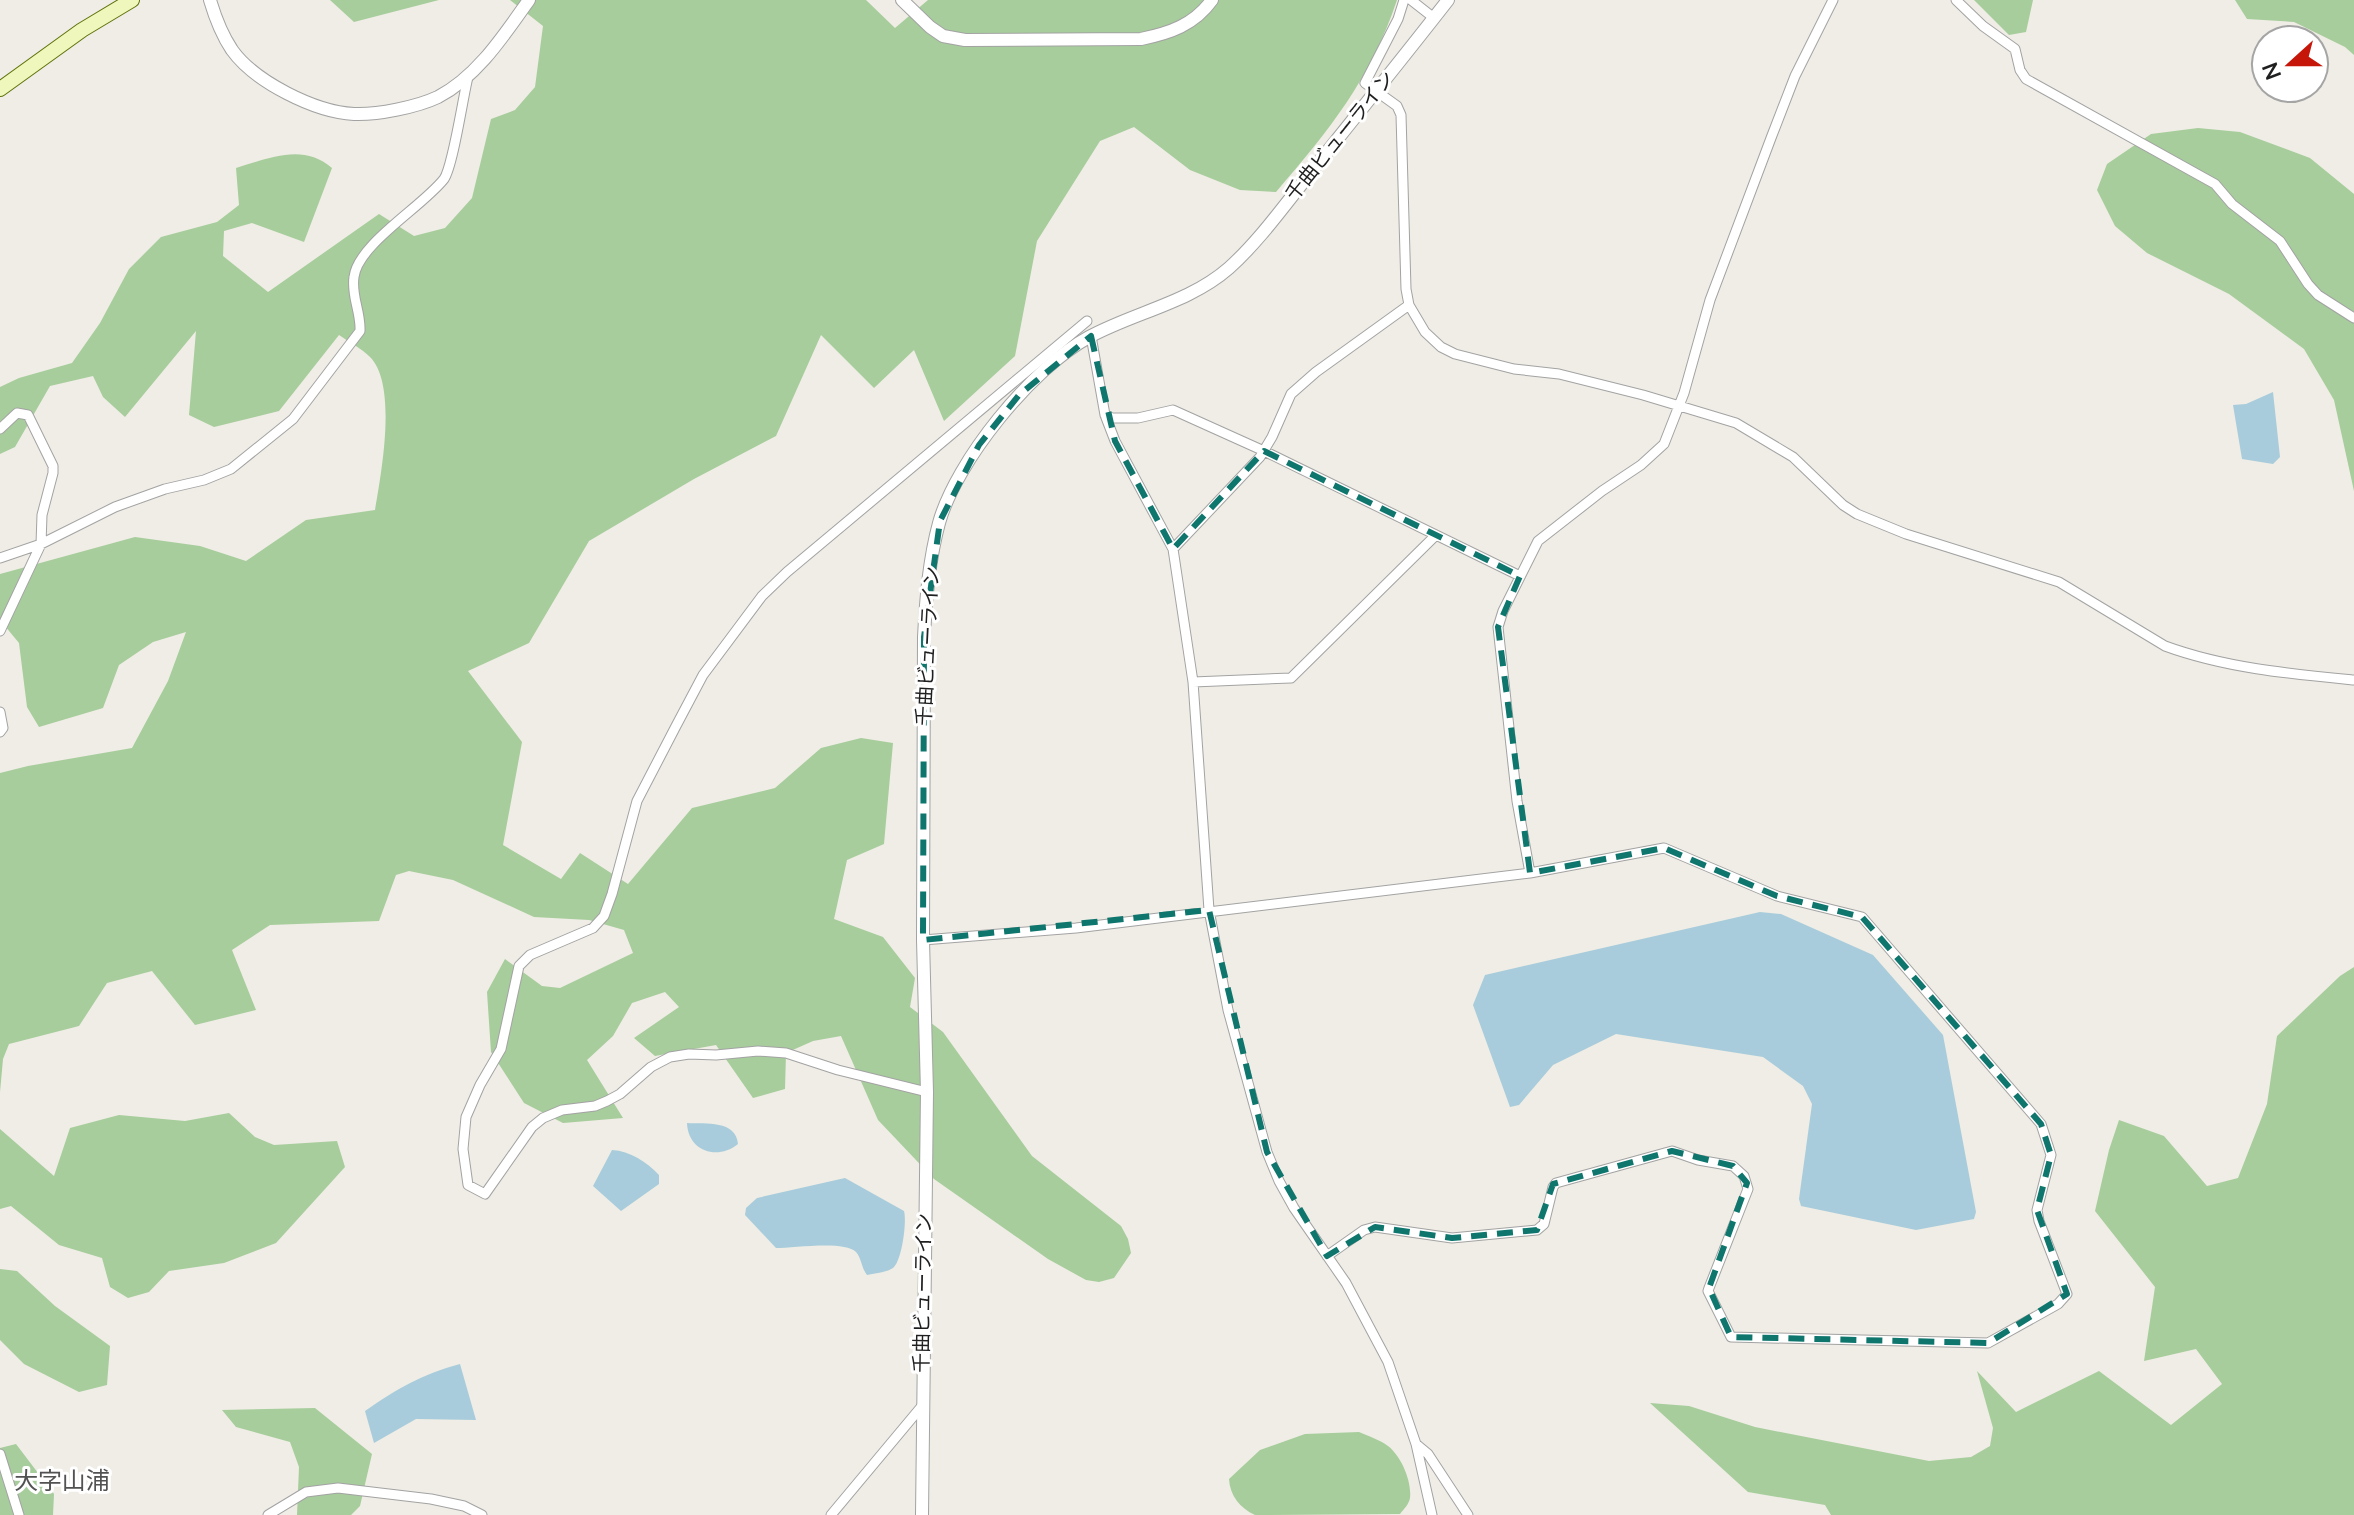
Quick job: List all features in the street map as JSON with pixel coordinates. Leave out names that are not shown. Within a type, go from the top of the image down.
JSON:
[{"type":"main road","points":[[0,89],[82,30],[132,0]]},
{"type":"street","points":[[210,0],[216,20],[233,51],[248,67],[271,84],[327,109],[355,114],[404,108],[437,97],[468,77],[506,33],[529,0]]},
{"type":"street","points":[[902,0],[943,36],[965,40],[1141,39],[1178,30],[1212,0]]},
{"type":"street","points":[[1404,0],[1398,19],[1365,80],[1367,86],[1397,106],[1401,115],[1406,289],[1409,305],[1425,332],[1441,347],[1455,354],[1514,369],[1559,374],[1736,423],[1773,443],[1807,467],[1843,505],[1865,518],[2059,582],[2165,646],[2245,667],[2354,680]]},
{"type":"street","points":[[1411,0],[1434,18]]},
{"type":"street","name":"千曲ビューライン","points":[[922,1515],[927,1092],[923,940],[924,637],[926,593],[940,521],[949,495],[979,445],[1019,395],[1072,347],[1206,286],[1250,248],[1448,0]]},
{"type":"street","points":[[1530,873],[1517,801],[1498,627],[1503,611],[1538,541],[1664,444],[1679,405],[1710,300],[1771,138],[1795,76],[1833,0]]},
{"type":"street","points":[[1956,0],[1983,26],[2015,49],[2020,70],[2026,79],[2215,184],[2232,204],[2280,241],[2318,295],[2354,318]]},
{"type":"street","points":[[0,558],[41,544],[115,507],[231,469],[293,419],[360,331],[361,320],[352,289],[354,271],[366,250],[446,177],[468,77]]},
{"type":"street","points":[[1173,549],[1264,451],[1291,394],[1316,372],[1409,305]]},
{"type":"street","points":[[927,1092],[838,1070],[786,1053],[758,1051],[670,1057],[651,1067],[607,1101],[595,1106],[562,1110],[543,1118],[532,1127],[485,1194],[468,1185],[463,1149],[466,1117],[501,1049],[519,966],[530,955],[593,928],[604,916],[637,801],[703,675],[762,596],[787,572],[1087,321]]},
{"type":"street","points":[[1091,336],[1105,415],[1115,441],[1173,549],[1193,682],[1209,910],[1228,1010],[1267,1152],[1294,1208],[1346,1283],[1388,1362],[1416,1444],[1432,1515]]},
{"type":"street","points":[[1105,415],[1138,418],[1173,410],[1520,576]]},
{"type":"street","points":[[0,429],[17,413],[28,415],[53,466],[42,515],[41,544],[0,631]]},
{"type":"street","points":[[1193,682],[1291,678],[1436,535]]},
{"type":"street","points":[[0,712],[3,728],[0,732]]},
{"type":"street","points":[[923,940],[1076,928],[1530,873],[1664,848],[1777,896],[1862,917],[2041,1124],[2051,1155],[2037,1210],[2066,1288],[2065,1299],[1988,1343],[1731,1337],[1708,1291],[1710,1279],[1748,1189],[1747,1183],[1733,1166],[1698,1160],[1672,1151],[1556,1183],[1544,1224],[1537,1230],[1463,1238],[1375,1227],[1364,1230],[1327,1256]]},
{"type":"street","points":[[831,1515],[922,1406]]},
{"type":"street","points":[[1416,1444],[1428,1454],[1468,1515]]},
{"type":"street","points":[[0,1454],[19,1515]]},
{"type":"street","points":[[268,1515],[306,1492],[338,1488],[431,1499],[464,1506],[482,1515]]},
{"type":"highlighted area","points":[[1091,336],[1115,441],[1173,549],[1264,451],[1520,576],[1498,627],[1530,873],[1664,848],[1777,896],[1862,917],[2041,1124],[2051,1155],[2037,1210],[2067,1294],[1988,1343],[1731,1337],[1709,1288],[1747,1183],[1733,1166],[1672,1151],[1553,1184],[1537,1230],[1452,1238],[1375,1227],[1327,1256],[1267,1152],[1209,910],[923,940],[924,637],[940,521],[979,445],[1019,395]]},
{"type":"green space","points":[[330,0],[439,0],[354,22]]},
{"type":"green space","points":[[510,0],[866,0],[895,28],[928,0],[1397,0],[1374,55],[1347,102],[1276,192],[1240,190],[1190,170],[1134,127],[1100,141],[1037,241],[1015,356],[944,421],[914,350],[874,388],[821,335],[776,436],[694,479],[589,541],[529,643],[468,671],[522,742],[503,845],[561,879],[580,853],[628,884],[692,808],[775,788],[821,748],[861,738],[893,743],[884,844],[847,860],[834,919],[883,937],[915,978],[910,1007],[943,1032],[1032,1156],[1121,1226],[1131,1253],[1114,1278],[1099,1282],[1086,1280],[1048,1259],[934,1179],[878,1120],[841,1036],[813,1041],[786,1053],[785,1089],[753,1098],[716,1045],[655,1056],[634,1038],[679,1007],[665,992],[632,1003],[613,1036],[587,1060],[623,1118],[563,1123],[524,1103],[491,1052],[487,992],[505,959],[542,986],[560,988],[633,953],[624,930],[589,920],[534,917],[453,880],[409,871],[396,875],[379,921],[270,925],[232,950],[256,1010],[195,1025],[152,971],[107,983],[79,1026],[9,1044],[3,1059],[0,1092],[0,773],[132,748],[168,681],[186,632],[153,642],[119,665],[103,708],[39,727],[27,707],[19,643],[0,620],[0,574],[135,537],[200,546],[246,561],[306,520],[375,510],[383,453],[385,408],[378,370],[370,357],[339,335],[279,411],[214,427],[189,415],[196,331],[125,417],[103,397],[93,376],[50,386],[15,447],[0,454],[0,387],[19,378],[72,363],[100,323],[129,269],[161,237],[217,222],[239,205],[236,168],[298,154],[321,160],[332,168],[304,242],[252,223],[224,231],[223,256],[268,292],[379,214],[414,236],[445,228],[472,198],[491,119],[515,110],[535,87],[543,26]]},
{"type":"green space","points":[[1974,0],[2033,0],[2026,32],[2009,35]]},
{"type":"green space","points":[[2235,0],[2354,0],[2354,55],[2330,40],[2330,24],[2247,19]]},
{"type":"green space","points":[[2198,128],[2240,132],[2310,158],[2354,194],[2354,491],[2334,400],[2304,349],[2229,294],[2147,253],[2115,226],[2097,190],[2107,164],[2151,134]]},
{"type":"green space","points":[[2354,967],[2354,1515],[1831,1515],[1825,1505],[1748,1492],[1650,1403],[1689,1406],[1755,1427],[1929,1461],[1971,1457],[1990,1446],[1993,1428],[1977,1371],[2016,1412],[2099,1371],[2171,1425],[2222,1384],[2196,1349],[2144,1361],[2155,1287],[2095,1211],[2119,1120],[2164,1136],[2207,1186],[2238,1178],[2267,1104],[2277,1036],[2340,976]]},
{"type":"green space","points":[[229,1113],[255,1137],[274,1145],[337,1141],[345,1167],[276,1243],[224,1263],[169,1271],[149,1292],[128,1298],[110,1287],[102,1258],[59,1245],[11,1206],[0,1209],[0,1129],[54,1176],[70,1128],[119,1115],[185,1121]]},
{"type":"green space","points":[[0,1269],[17,1271],[55,1306],[110,1346],[107,1385],[79,1392],[24,1364],[0,1340]]},
{"type":"green space","points":[[315,1408],[372,1454],[360,1506],[351,1515],[297,1515],[299,1467],[290,1442],[236,1427],[222,1410]]},
{"type":"green space","points":[[1359,1432],[1388,1446],[1401,1462],[1410,1498],[1400,1514],[1255,1515],[1240,1505],[1234,1496],[1229,1479],[1260,1450],[1305,1434]]},
{"type":"green space","points":[[16,1444],[54,1494],[53,1515],[0,1515],[0,1448]]},
{"type":"water","points":[[2273,392],[2280,457],[2273,464],[2242,459],[2233,405],[2246,404]]},
{"type":"water","points":[[1760,912],[1781,914],[1873,955],[1943,1035],[1976,1212],[1974,1219],[1916,1230],[1801,1206],[1799,1199],[1812,1104],[1803,1086],[1763,1057],[1616,1034],[1553,1065],[1519,1105],[1510,1107],[1473,1005],[1485,975]]},
{"type":"water","points":[[687,1123],[726,1127],[736,1136],[738,1144],[721,1152],[705,1150],[692,1140]]},
{"type":"water","points":[[612,1150],[638,1158],[659,1175],[659,1184],[621,1211],[593,1186]]},
{"type":"water","points":[[845,1178],[904,1211],[901,1250],[890,1270],[867,1275],[856,1252],[841,1246],[776,1248],[745,1215],[746,1208],[757,1198]]},
{"type":"water","points":[[460,1364],[476,1420],[416,1419],[374,1443],[365,1411],[410,1383]]},
{"type":"district","name":"大字山浦","points":[[62,1481]]}]
